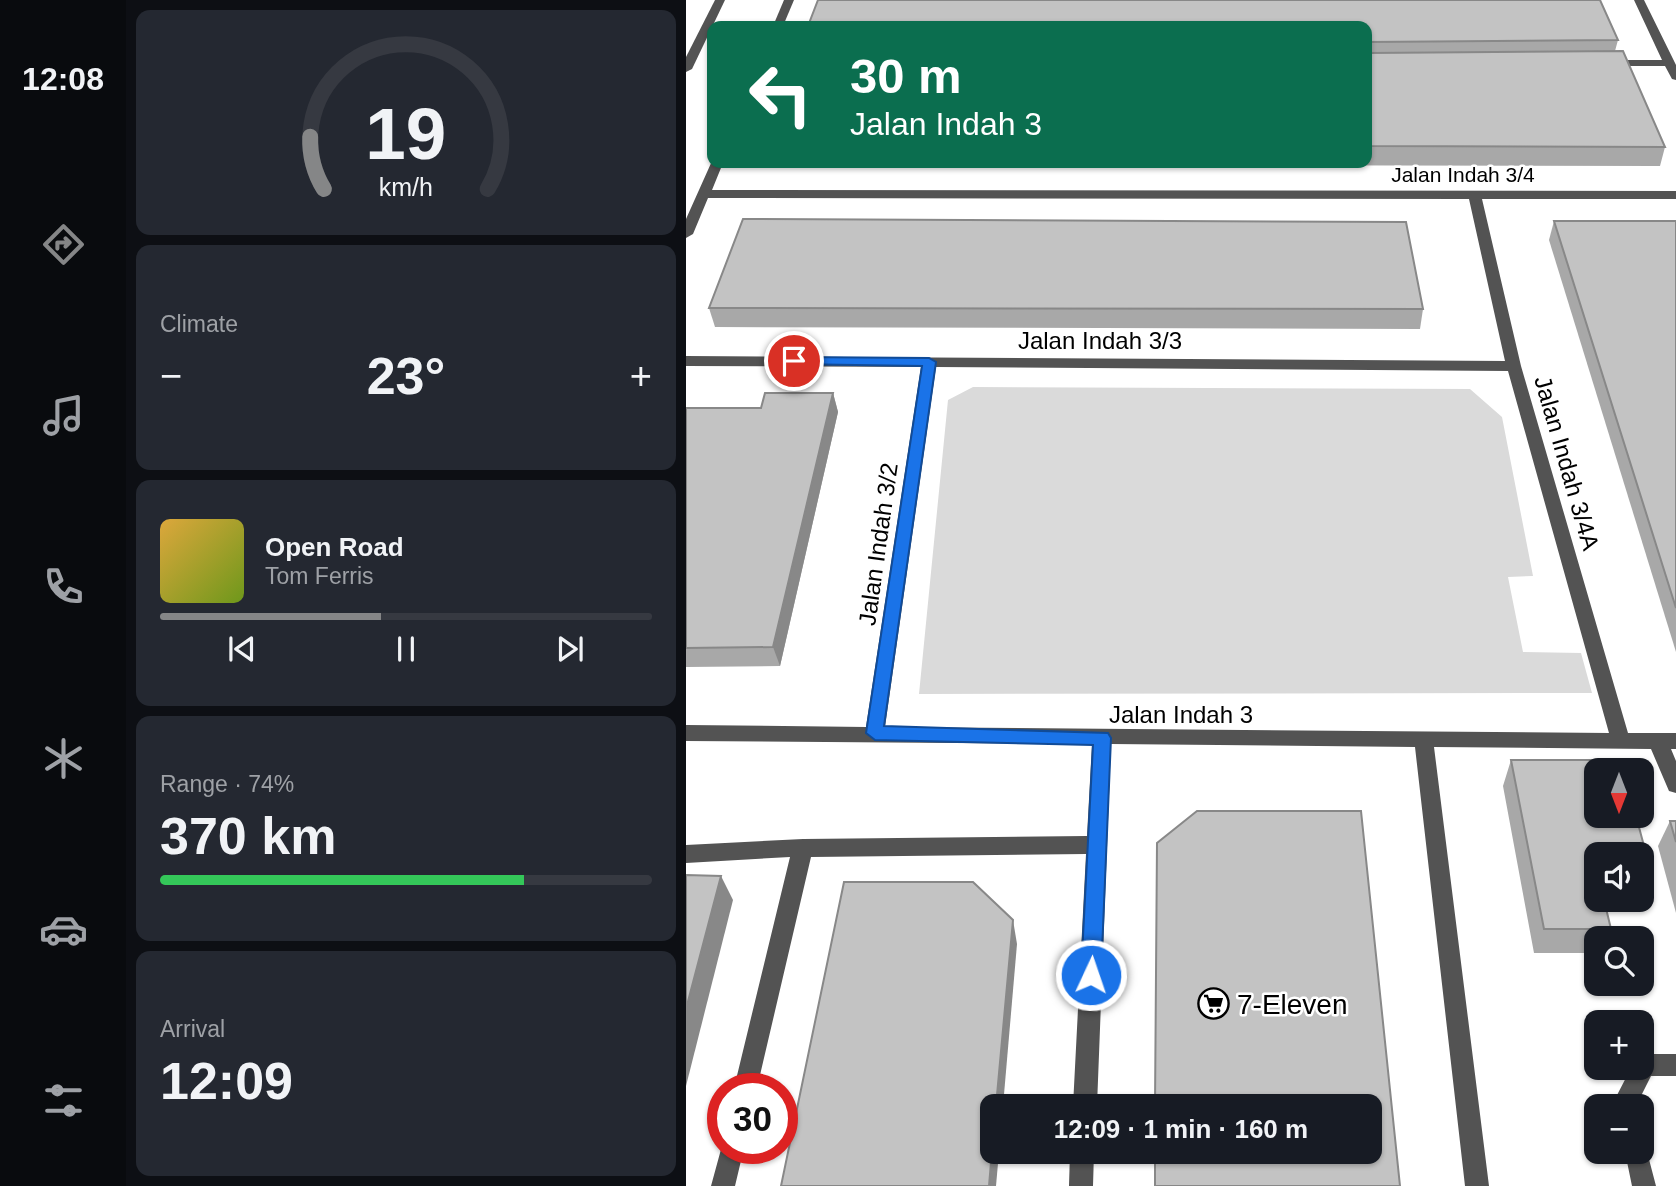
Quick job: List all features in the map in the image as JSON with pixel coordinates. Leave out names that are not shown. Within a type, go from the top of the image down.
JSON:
[{"type":"street","points":[[710,21],[720,0]]},
{"type":"street","points":[[780,21],[789,0]]},
{"type":"street","points":[[1639,0],[1676,77]]},
{"type":"street","points":[[686,69],[707,26]]},
{"type":"street","points":[[1586,64],[1669,63]]},
{"type":"street","points":[[686,234],[715,168]]},
{"type":"street","name":"Jalan Indah 3/4","points":[[704,194],[1676,195]]},
{"type":"street","name":"Jalan Indah 3/4A","points":[[1475,195],[1514,366],[1621,741]]},
{"type":"street","name":"Jalan Indah 3/3","points":[[686,361],[1514,366]]},
{"type":"street","name":"Jalan Indah 3/2","points":[[875,733],[929,362]]},
{"type":"street","name":"Jalan Indah 3","points":[[686,733],[1667,741]]},
{"type":"street","points":[[1086,1094],[1102,738]]},
{"type":"street","points":[[1424,740],[1477,1186]]},
{"type":"street","points":[[1667,741],[1676,785]]},
{"type":"street","points":[[686,854],[803,848],[1097,845]]},
{"type":"street","points":[[750,1073],[803,848]]},
{"type":"street","points":[[1630,1094],[1645,1065],[1676,1065]]},
{"type":"street","points":[[723,1186],[728,1164]]},
{"type":"street","points":[[1081,1186],[1082,1164]]},
{"type":"street","points":[[1639,1164],[1644,1186]]},
{"type":"shaded area","points":[[973,387],[1470,389],[1502,417],[1533,576],[1508,577],[1523,652],[1581,653],[1592,693],[919,694],[948,400]]},
{"type":"building","points":[[818,0],[1600,0],[1618,40],[1372,42],[1372,21],[810,21]]},
{"type":"building","points":[[1623,51],[1665,147],[1372,146],[1372,53]]},
{"type":"building","points":[[743,219],[1406,222],[1423,309],[709,308]]},
{"type":"building","points":[[1554,221],[1676,221],[1676,608]]},
{"type":"building","points":[[765,393],[833,393],[773,647],[686,648],[686,408],[761,408]]},
{"type":"building","points":[[1511,760],[1584,760],[1584,828],[1639,828],[1643,842],[1584,842],[1584,912],[1607,912],[1610,926],[1544,929]]},
{"type":"building","points":[[1197,811],[1361,811],[1400,1186],[1155,1186],[1155,1164],[1382,1164],[1382,1094],[1155,1094],[1157,843]]},
{"type":"building","points":[[1670,821],[1676,821],[1676,842]]},
{"type":"building","points":[[686,875],[721,876],[686,1009]]},
{"type":"building","points":[[844,882],[973,882],[1013,920],[997,1094],[980,1094],[980,1164],[991,1164],[989,1186],[781,1186],[786,1164],[798,1164],[798,1104]]},
{"type":"place","name":"7-Eleven","points":[[1214,1004]]},
{"type":"route","points":[[794,361],[929,362],[875,733],[1102,738],[1091,975]]}]
